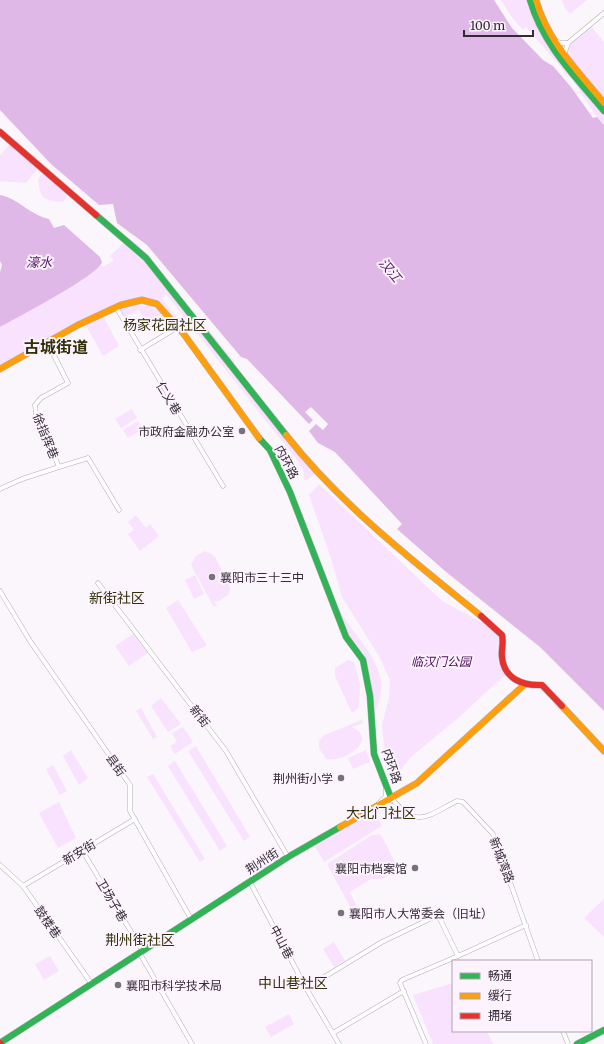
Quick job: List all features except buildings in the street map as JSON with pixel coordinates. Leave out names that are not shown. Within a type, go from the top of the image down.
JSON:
[{"type":"street","points":[[530,0],[536,21],[545,36],[604,111]]},
{"type":"street","points":[[536,0],[540,18],[553,40],[604,102]]},
{"type":"street","points":[[553,40],[561,44],[568,43],[604,13]]},
{"type":"street","points":[[564,55],[568,43]]},
{"type":"street","points":[[0,132],[146,258],[307,462],[391,543],[500,632],[503,637],[503,661],[515,678],[524,685],[542,686],[604,751]]},
{"type":"street","name":"内环路","points":[[0,369],[78,325],[116,307],[142,300],[157,304],[178,327],[257,436],[270,450],[290,492],[346,637],[363,660],[370,696],[374,754],[391,798]]},
{"type":"street","name":"仁义巷","points":[[116,307],[140,350],[223,486]]},
{"type":"street","points":[[140,350],[178,327]]},
{"type":"street","name":"徐指挥巷","points":[[0,489],[22,479],[59,466],[36,414],[35,405],[41,398],[68,383],[47,342]]},
{"type":"street","points":[[59,466],[88,458],[119,510]]},
{"type":"street","name":"新街","points":[[98,583],[226,751],[288,857]]},
{"type":"street","name":"县街","points":[[0,591],[30,641],[130,785],[130,811],[191,919]]},
{"type":"street","name":"荆州街","points":[[0,1043],[140,951],[288,857],[417,783],[524,685]]},
{"type":"street","points":[[376,806],[386,796],[386,786]]},
{"type":"street","name":"新城湾路","points":[[391,798],[402,810],[415,818],[424,818],[457,801],[463,802],[493,834],[538,960]]},
{"type":"street","points":[[376,806],[390,805],[402,810]]},
{"type":"street","name":"新安街","points":[[23,886],[135,819]]},
{"type":"street","name":"卫场子巷","points":[[82,850],[192,1044]]},
{"type":"street","name":"鼓楼巷","points":[[0,865],[23,886],[91,983]]},
{"type":"street","name":"中山巷","points":[[250,882],[306,988],[339,1044]]},
{"type":"street","points":[[306,988],[382,942],[438,915],[458,956]]},
{"type":"street","points":[[426,1044],[400,983],[402,980],[526,925]]},
{"type":"street","points":[[333,1033],[404,991]]},
{"type":"street","points":[[578,1044],[604,1030]]},
{"type":"street","points":[[563,1032],[568,1044]]},
{"type":"green space","points":[[501,0],[530,0],[533,9],[604,111],[604,125],[573,81],[526,27],[523,30],[511,16]]},
{"type":"green space","points":[[562,0],[587,0],[570,14],[565,8]]},
{"type":"green space","points":[[590,25],[604,42],[604,103],[564,55],[565,48]]},
{"type":"green space","points":[[12,143],[40,166],[26,183],[0,181],[0,155]]},
{"type":"green space","points":[[45,170],[70,192],[63,202],[47,199],[42,195],[38,179]]},
{"type":"green space","points":[[129,238],[140,247],[235,362],[232,365],[316,474],[305,481],[303,470],[294,456],[166,294],[162,299],[187,330],[183,333],[157,304],[142,300],[102,314],[119,346],[103,356],[84,322],[0,369],[0,327],[82,280],[101,265],[103,267],[114,260],[110,256]]},
{"type":"green space","points":[[141,303],[157,309],[164,319],[164,324],[151,329],[139,310],[126,316],[123,314],[121,309],[122,307]]},
{"type":"green space","points":[[132,409],[137,418],[121,428],[115,419]]},
{"type":"green space","points":[[138,421],[143,429],[128,438],[123,430]]},
{"type":"green space","name":"临汉门公园","points":[[319,484],[442,601],[500,632],[502,657],[509,671],[457,719],[412,756],[395,776],[385,754],[382,725],[389,698],[390,680],[379,656],[342,597],[331,558],[309,495]]},
{"type":"green space","points":[[136,515],[146,528],[150,524],[159,536],[140,551],[128,534],[134,530],[128,522]]},
{"type":"green space","points":[[205,551],[215,557],[230,588],[229,594],[219,601],[214,601],[217,606],[214,607],[191,565],[196,556]]},
{"type":"green space","points":[[195,575],[204,594],[194,599],[185,580]]},
{"type":"green space","points":[[178,600],[206,644],[206,646],[192,652],[166,608]]},
{"type":"green space","points":[[338,607],[369,652],[378,671],[381,681],[381,690],[373,717],[368,667],[363,653],[346,633]]},
{"type":"green space","points":[[136,632],[150,651],[129,666],[115,646]]},
{"type":"green space","points":[[348,660],[354,662],[360,684],[359,707],[352,713],[335,676],[335,668]]},
{"type":"green space","points":[[161,698],[181,724],[168,732],[151,706]]},
{"type":"green space","points":[[141,708],[157,737],[153,739],[136,711]]},
{"type":"green space","points":[[362,720],[363,723],[352,727],[360,732],[362,738],[361,744],[349,754],[341,758],[326,759],[319,748],[319,741],[324,735]]},
{"type":"green space","points":[[183,727],[193,742],[175,754],[170,746],[177,742],[172,733]]},
{"type":"green space","points":[[196,746],[250,837],[244,841],[188,751]]},
{"type":"green space","points":[[71,750],[88,778],[79,785],[63,756]]},
{"type":"green space","points":[[366,750],[370,762],[353,769],[348,758]]},
{"type":"green space","points":[[175,761],[227,846],[220,851],[168,766]]},
{"type":"green space","points":[[53,765],[67,791],[60,795],[46,769]]},
{"type":"green space","points":[[153,774],[205,859],[200,862],[147,777]]},
{"type":"green space","points":[[59,802],[76,838],[58,848],[39,813]]},
{"type":"green space","points":[[373,809],[382,826],[324,862],[313,843]]},
{"type":"green space","points":[[379,834],[383,838],[399,871],[381,879],[371,879],[350,892],[359,915],[355,916],[327,864],[372,835]]},
{"type":"green space","points":[[604,899],[604,937],[584,918]]},
{"type":"green space","points":[[334,942],[345,961],[334,967],[323,949]]},
{"type":"green space","points":[[50,956],[59,971],[44,980],[35,964]]},
{"type":"green space","points":[[452,983],[452,1032],[487,1032],[493,1044],[433,1044],[413,995]]},
{"type":"green space","points":[[289,1014],[294,1024],[271,1037],[265,1027]]},
{"type":"water","name":"汉江","points":[[0,0],[494,0],[512,28],[543,60],[553,66],[571,87],[593,118],[597,117],[604,125],[604,711],[540,647],[445,571],[397,529],[402,524],[335,452],[318,443],[309,431],[316,424],[323,430],[328,424],[311,407],[305,412],[313,420],[309,424],[247,359],[241,357],[147,245],[117,223],[113,204],[99,205],[51,164],[0,110]]},
{"type":"water","name":"濠水","points":[[0,195],[12,199],[35,214],[49,219],[54,228],[64,225],[100,257],[102,262],[97,268],[73,286],[0,327],[0,272],[2,265],[0,261]]},
{"type":"traffic: fast","points":[[530,0],[551,46],[604,111]]},
{"type":"traffic: fast","points":[[96,215],[146,258],[286,435]]},
{"type":"traffic: fast","points":[[259,438],[270,450],[290,492],[346,637],[363,660],[370,696],[374,754],[391,798]]},
{"type":"traffic: fast","points":[[0,1043],[288,857],[340,827]]},
{"type":"traffic: fast","points":[[577,1044],[604,1030]]},
{"type":"traffic: slow","points":[[536,0],[548,29],[564,55],[604,103]]},
{"type":"traffic: slow","points":[[0,369],[78,325],[121,305],[142,300],[157,304],[183,333],[259,438]]},
{"type":"traffic: slow","points":[[286,435],[307,461],[378,531],[481,616]]},
{"type":"traffic: slow","points":[[340,827],[417,783],[524,685]]},
{"type":"traffic: slow","points":[[562,706],[604,751]]},
{"type":"traffic: jam","points":[[0,132],[96,215]]},
{"type":"traffic: jam","points":[[481,616],[502,635],[502,654],[506,671],[516,680],[528,684],[542,685],[562,706]]},
{"type":"place","name":"市政府金融办公室","points":[[242,431]]},
{"type":"place","name":"襄阳市三十三中","points":[[212,577]]},
{"type":"place","name":"荆州街小学","points":[[341,778]]},
{"type":"place","name":"襄阳市档案馆","points":[[415,868]]},
{"type":"place","name":"襄阳市人大常委会（旧址）","points":[[341,913]]},
{"type":"place","name":"襄阳市科学技术局","points":[[118,985]]},
{"type":"district","name":"杨家花园社区","points":[[165,325]]},
{"type":"district","name":"古城街道","points":[[56,347]]},
{"type":"district","name":"新街社区","points":[[117,598]]},
{"type":"district","name":"大北门社区","points":[[381,813]]},
{"type":"district","name":"荆州街社区","points":[[140,940]]},
{"type":"district","name":"中山巷社区","points":[[293,983]]}]
